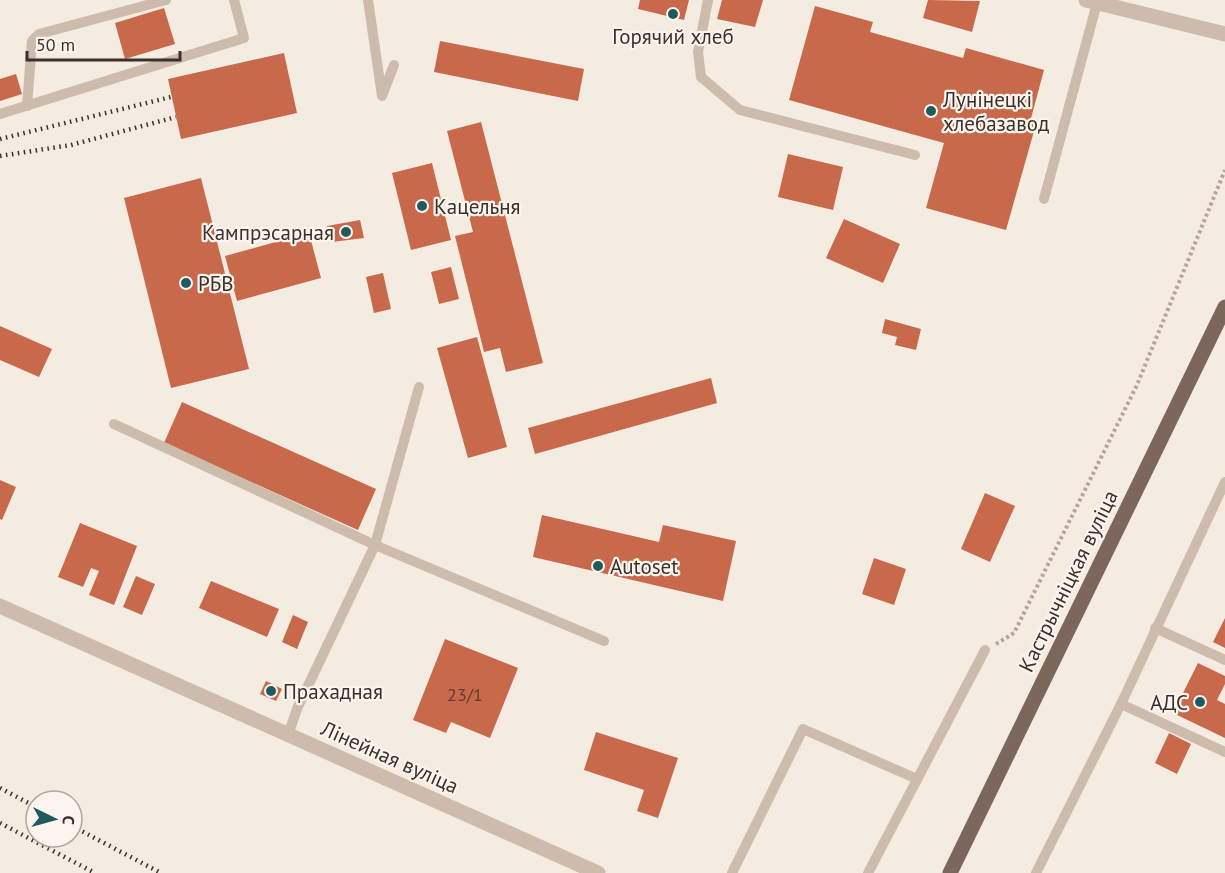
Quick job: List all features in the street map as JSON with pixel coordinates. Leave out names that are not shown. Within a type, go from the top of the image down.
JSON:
[{"type":"main road","name":"Кастрычніцкая вуліца","points":[[950,873],[1225,307]]},
{"type":"street","points":[[1091,1],[1225,34]]},
{"type":"street","name":"Лінейная вуліца","points":[[0,606],[598,873]]},
{"type":"lane","points":[[27,106],[32,41],[39,34],[166,0]]},
{"type":"lane","points":[[0,114],[244,38],[234,0]]},
{"type":"lane","points":[[368,0],[382,96],[394,65]]},
{"type":"lane","points":[[708,0],[698,52],[701,77],[740,110],[915,155]]},
{"type":"lane","points":[[1044,199],[1091,1]]},
{"type":"lane","points":[[288,735],[297,709],[375,545],[419,387]]},
{"type":"lane","points":[[114,424],[375,545],[604,641]]},
{"type":"lane","points":[[1036,873],[1121,704],[1225,482]]},
{"type":"lane","points":[[1155,628],[1225,660]]},
{"type":"lane","points":[[868,873],[985,650]]},
{"type":"lane","points":[[1121,704],[1225,752]]},
{"type":"lane","points":[[732,873],[803,729],[917,779]]},
{"type":"path","points":[[985,650],[1014,633],[1137,385],[1225,170]]},
{"type":"building","name":"Горячий хлеб","points":[[640,0],[689,0],[684,20],[638,9]]},
{"type":"building","points":[[722,0],[763,0],[755,27],[717,19]]},
{"type":"building","points":[[928,0],[980,1],[972,32],[923,18]]},
{"type":"building","name":"Лунінецкі хлебазавод","points":[[815,6],[873,22],[870,32],[963,58],[966,48],[1044,70],[1030,122],[1036,124],[1006,230],[926,208],[944,143],[789,100]]},
{"type":"building","points":[[164,8],[175,44],[125,59],[115,23]]},
{"type":"building","points":[[440,41],[584,69],[578,101],[434,72]]},
{"type":"building","points":[[284,53],[297,113],[181,139],[168,79]]},
{"type":"building","points":[[16,74],[22,94],[0,101],[0,79]]},
{"type":"building","points":[[481,122],[543,363],[506,372],[500,348],[484,352],[455,236],[473,232],[447,131]]},
{"type":"building","points":[[788,154],[843,167],[833,210],[778,197]]},
{"type":"building","name":"Кацельня","points":[[432,163],[451,240],[411,250],[392,173]]},
{"type":"building","name":"РБВ","points":[[201,178],[249,369],[171,388],[124,198]]},
{"type":"building","points":[[844,219],[900,244],[883,283],[826,258]]},
{"type":"building","name":"Кампрэсарная","points":[[360,220],[364,238],[332,242],[327,226]]},
{"type":"building","points":[[309,233],[321,278],[237,301],[225,256]]},
{"type":"building","points":[[451,267],[459,299],[439,304],[431,272]]},
{"type":"building","points":[[383,273],[391,309],[374,313],[366,277]]},
{"type":"building","points":[[885,319],[921,329],[916,350],[895,345],[897,337],[882,333]]},
{"type":"building","points":[[0,326],[52,349],[39,377],[0,360]]},
{"type":"building","points":[[477,337],[507,447],[468,458],[437,348]]},
{"type":"building","points":[[711,378],[717,403],[535,454],[528,428]]},
{"type":"building","points":[[182,402],[376,489],[358,530],[164,443]]},
{"type":"building","points":[[0,480],[16,487],[2,520],[0,519]]},
{"type":"building","points":[[985,493],[1015,506],[990,562],[961,549]]},
{"type":"building","points":[[542,515],[659,542],[663,525],[736,541],[723,601],[533,557]]},
{"type":"building","points":[[80,523],[137,546],[114,605],[89,595],[99,571],[91,568],[83,587],[58,577]]},
{"type":"building","points":[[874,558],[906,569],[894,605],[862,594]]},
{"type":"building","points":[[136,576],[155,584],[142,615],[123,607]]},
{"type":"building","points":[[211,581],[279,609],[267,637],[199,608]]},
{"type":"building","points":[[293,615],[308,622],[297,649],[282,642]]},
{"type":"building","points":[[1225,618],[1225,648],[1213,642]]},
{"type":"building","points":[[445,639],[518,668],[490,738],[451,722],[446,733],[413,720]]},
{"type":"building","name":"АДС","points":[[1198,663],[1225,676],[1225,684],[1217,700],[1225,704],[1225,738],[1173,713]]},
{"type":"building","name":"Прахадная","points":[[266,681],[282,689],[276,701],[260,694]]},
{"type":"building","points":[[596,732],[678,758],[658,818],[637,811],[644,790],[584,770]]},
{"type":"building","points":[[1169,733],[1191,744],[1177,774],[1155,763]]},
{"type":"railway","points":[[0,139],[171,97]]},
{"type":"railway","points":[[0,156],[71,145],[176,117]]},
{"type":"railway","points":[[0,788],[24,801]]},
{"type":"railway","points":[[0,823],[95,873]]},
{"type":"railway","points":[[84,832],[161,873]]},
{"type":"place","name":"Горячий хлеб","points":[[673,14]]},
{"type":"place","name":"Лунінецкі хлебазавод","points":[[931,111]]},
{"type":"place","name":"Кацельня","points":[[422,206]]},
{"type":"place","name":"Кампрэсарная","points":[[346,232]]},
{"type":"place","name":"РБВ","points":[[186,283]]},
{"type":"place","name":"Autoset","points":[[598,566]]},
{"type":"place","name":"Прахадная","points":[[271,691]]},
{"type":"place","name":"АДС","points":[[1200,702]]}]
